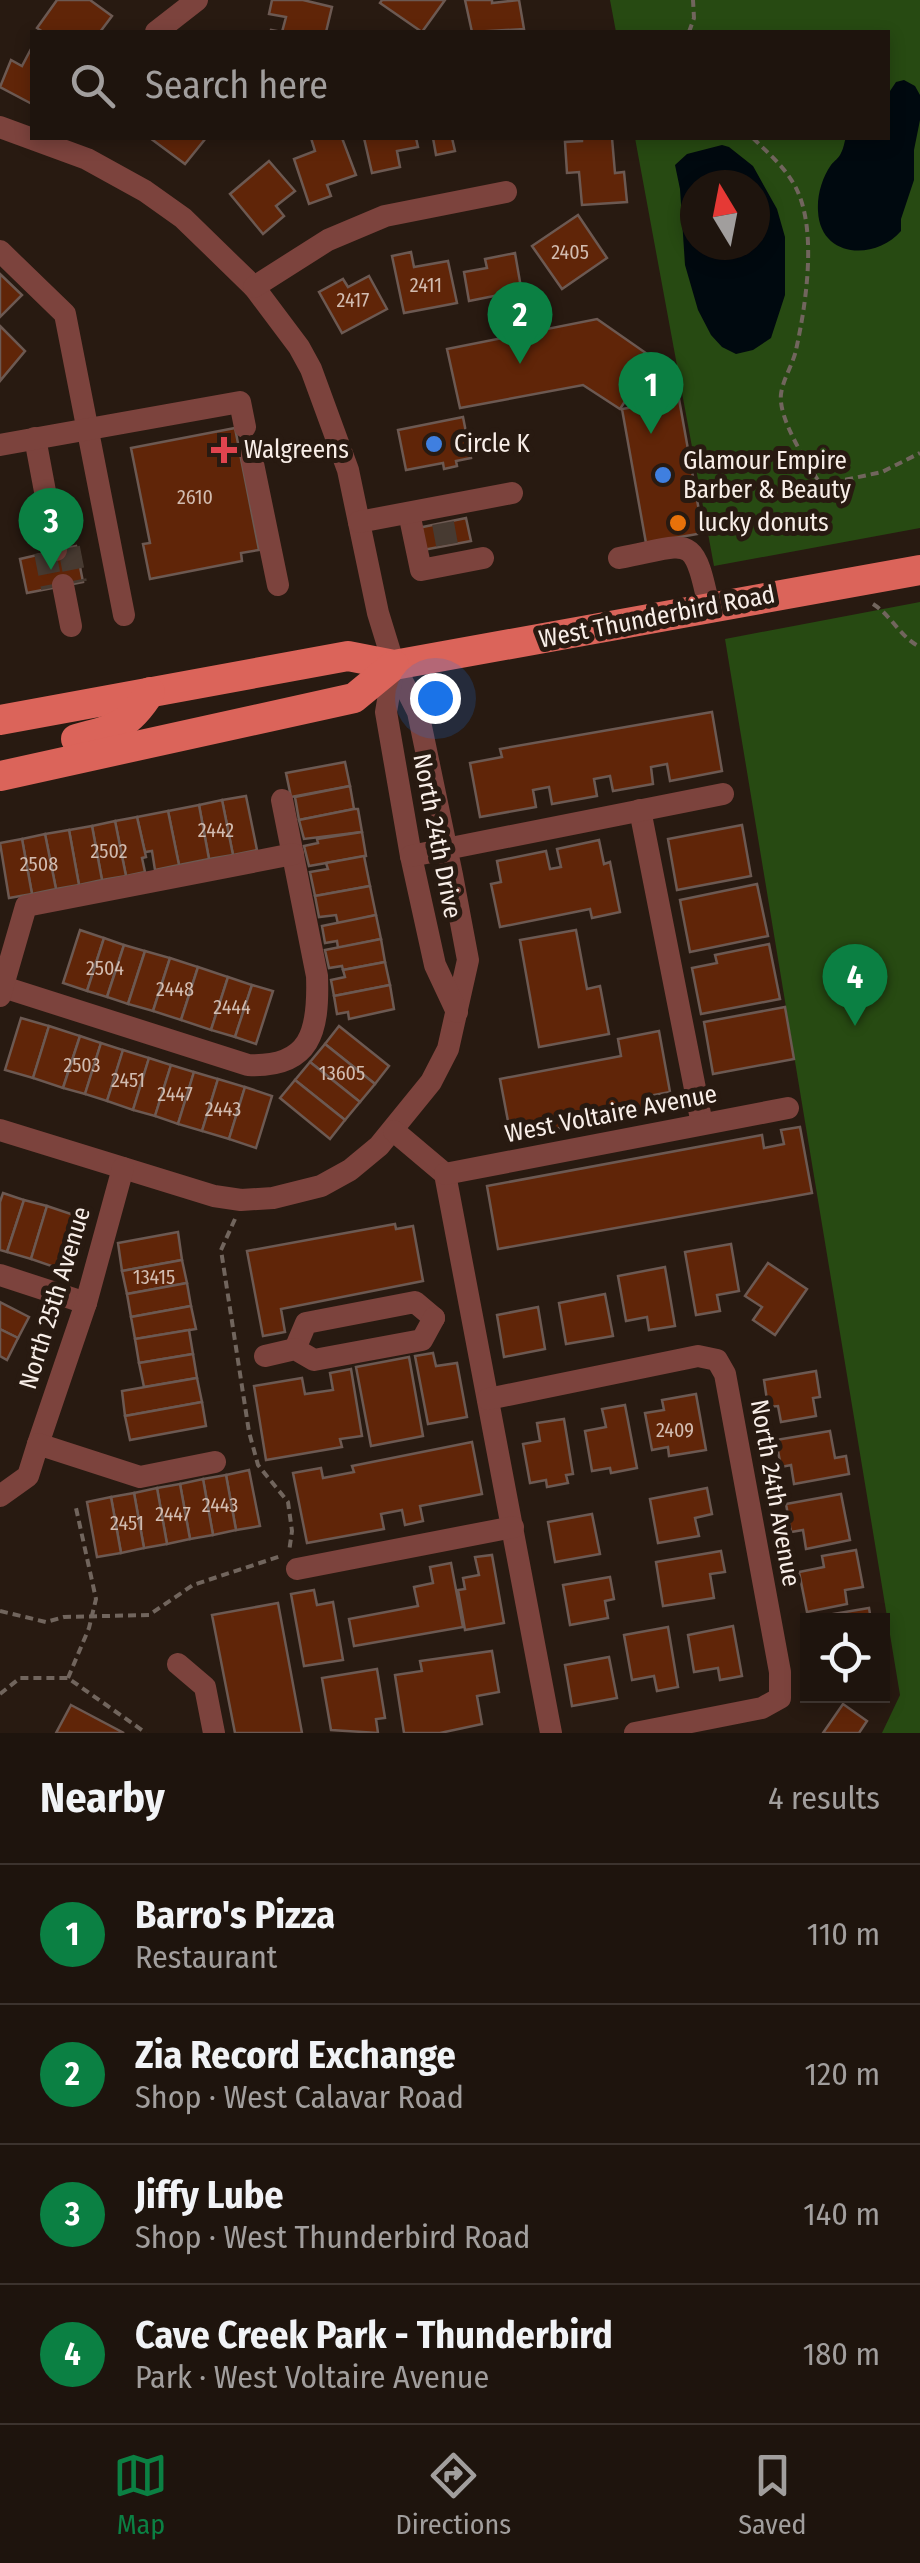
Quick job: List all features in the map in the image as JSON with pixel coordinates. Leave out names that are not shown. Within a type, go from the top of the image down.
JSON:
[{"type":"main road","name":"West Thunderbird Road","points":[[0,720],[348,656],[394,665],[920,570]]},
{"type":"main road","name":"West Thunderbird Road","points":[[10,774],[354,698],[394,665]]},
{"type":"main road","points":[[10,774],[60,742],[111,731],[126,722],[150,692]]},
{"type":"street","points":[[159,30],[197,0]]},
{"type":"street","points":[[0,127],[30,134]]},
{"type":"street","points":[[56,140],[91,148],[184,218],[254,287],[284,325],[311,369],[348,470],[378,614],[394,665]]},
{"type":"street","points":[[254,287],[328,240],[386,216],[506,192]]},
{"type":"street","points":[[0,250],[64,314],[124,615]]},
{"type":"street","points":[[0,445],[240,402],[278,585]]},
{"type":"street","points":[[35,438],[56,547]]},
{"type":"street","points":[[409,513],[421,570],[445,535],[512,493]]},
{"type":"street","points":[[359,522],[409,513],[483,558]]},
{"type":"street","points":[[619,558],[682,546],[700,562],[709,607]]},
{"type":"street","points":[[64,588],[71,626]]},
{"type":"street","name":"North 24th Drive","points":[[123,1168],[214,1196],[240,1200],[273,1198],[321,1186],[350,1170],[394,1131],[431,1082],[448,1049],[468,960],[418,712],[394,665]]},
{"type":"street","name":"North 24th Drive","points":[[394,665],[386,712],[434,964],[456,1012]]},
{"type":"street","points":[[412,856],[724,794]]},
{"type":"street","points":[[282,800],[317,976],[318,1002],[310,1038],[295,1056],[277,1066],[248,1066],[1,990],[26,906],[292,854]]},
{"type":"street","points":[[640,810],[702,1124]]},
{"type":"street","name":"West Voltaire Avenue","points":[[445,1174],[788,1108]]},
{"type":"street","points":[[0,1130],[123,1168]]},
{"type":"street","points":[[394,1131],[445,1174],[550,1733]]},
{"type":"street","name":"North 25th Avenue","points":[[0,1496],[28,1476],[86,1302],[123,1168]]},
{"type":"street","points":[[0,1275],[86,1302]]},
{"type":"street","points":[[295,1350],[306,1323],[415,1302],[434,1318]]},
{"type":"street","points":[[264,1356],[295,1350],[314,1360],[422,1340],[434,1318],[471,1310]]},
{"type":"street","name":"North 24th Avenue","points":[[488,1399],[698,1356],[717,1360],[725,1374],[780,1672],[780,1698],[762,1708],[635,1733]]},
{"type":"street","points":[[38,1444],[140,1476],[215,1462]]},
{"type":"street","points":[[296,1569],[513,1527]]},
{"type":"street","points":[[178,1664],[205,1687],[214,1733]]},
{"type":"path","points":[[690,30],[693,0]]},
{"type":"path","points":[[754,140],[783,167],[799,193],[806,230],[810,271],[796,352],[780,395],[805,461],[821,484],[882,472],[920,453]]},
{"type":"path","points":[[842,583],[888,613],[908,641],[920,647]]},
{"type":"path","points":[[68,1678],[89,1628],[96,1599],[76,1508]]},
{"type":"path","points":[[0,1694],[20,1678],[68,1678],[146,1733]]},
{"type":"green space","points":[[610,0],[920,0],[920,528],[714,566],[635,140],[890,140],[890,30],[616,30]]},
{"type":"green space","points":[[920,602],[920,1733],[882,1733],[900,1695],[890,1613],[886,1613],[725,639]]},
{"type":"shaded area","points":[[904,80],[915,86],[920,95],[914,180],[901,231],[877,247],[850,250],[838,246],[821,227],[819,193],[845,140],[890,140],[890,91],[896,82]]},
{"type":"shaded area","points":[[722,145],[755,170],[680,170],[680,189],[675,165],[687,154]]},
{"type":"shaded area","points":[[770,196],[785,237],[785,295],[771,338],[753,350],[736,354],[722,347],[698,310],[685,260],[770,260]]},
{"type":"building","points":[[57,0],[90,0],[112,16],[102,30],[37,28]]},
{"type":"building","points":[[272,0],[303,0],[332,7],[326,30],[283,30],[286,17],[269,14]]},
{"type":"building","points":[[382,0],[445,0],[423,30],[380,3]]},
{"type":"building","points":[[465,0],[519,0],[524,29],[472,30]]},
{"type":"building","points":[[30,51],[30,103],[0,87],[11,60],[22,66]]},
{"type":"building","points":[[153,140],[204,140],[185,164]]},
{"type":"building","points":[[312,140],[343,140],[356,175],[327,185],[331,196],[309,204],[294,159],[315,151]]},
{"type":"building","points":[[364,140],[416,140],[418,147],[397,151],[400,167],[372,173]]},
{"type":"building","points":[[433,140],[452,140],[455,151],[436,155]]},
{"type":"building","points":[[612,140],[615,173],[624,172],[627,202],[582,205],[579,172],[567,173],[565,142]]},
{"type":"building","points":[[269,161],[295,191],[276,206],[284,216],[263,234],[230,194]]},
{"type":"building","points":[[578,215],[607,258],[562,289],[532,246]]},
{"type":"building","points":[[411,252],[414,267],[448,261],[457,303],[404,313],[392,256]]},
{"type":"building","points":[[515,253],[524,305],[501,310],[499,295],[469,301],[464,272],[487,268],[485,259]]},
{"type":"building","points":[[0,274],[22,295],[0,317]]},
{"type":"building","points":[[369,276],[387,309],[342,333],[319,292],[343,279],[348,287]]},
{"type":"building","points":[[597,319],[653,358],[620,409],[583,385],[460,408],[447,349]]},
{"type":"building","points":[[0,326],[25,351],[0,381]]},
{"type":"building","points":[[679,399],[703,533],[646,543],[622,409]]},
{"type":"building","name":"Circle K","points":[[463,417],[471,458],[444,469],[443,463],[406,470],[398,430]]},
{"type":"building","name":"Walgreens","points":[[235,428],[259,550],[241,553],[242,561],[150,579],[143,544],[150,543],[131,448]]},
{"type":"building","name":"Circle K","points":[[466,518],[471,541],[423,550],[418,528]]},
{"type":"building","points":[[76,546],[83,582],[27,593],[20,559]]},
{"type":"building","points":[[712,712],[722,771],[670,781],[667,764],[651,767],[653,784],[613,791],[610,776],[594,779],[597,796],[552,804],[549,787],[533,790],[536,807],[480,817],[470,763],[502,757],[500,749]]},
{"type":"building","points":[[345,762],[350,786],[291,797],[286,773]]},
{"type":"building","points":[[350,786],[354,809],[299,820],[295,797]]},
{"type":"building","points":[[246,796],[257,850],[233,855],[222,800]]},
{"type":"building","points":[[222,800],[233,855],[209,859],[199,805]]},
{"type":"building","points":[[199,805],[209,859],[179,865],[168,811]]},
{"type":"building","points":[[358,809],[362,832],[304,839],[299,820]]},
{"type":"building","points":[[168,811],[179,865],[155,870],[152,851],[145,852],[137,817]]},
{"type":"building","points":[[137,817],[146,857],[142,858],[145,872],[126,876],[115,821]]},
{"type":"building","points":[[115,821],[126,876],[102,880],[92,826]]},
{"type":"building","points":[[742,825],[751,876],[677,890],[668,839]]},
{"type":"building","points":[[92,826],[102,880],[79,885],[69,830]]},
{"type":"building","points":[[69,830],[79,885],[56,889],[45,834]]},
{"type":"building","points":[[362,832],[366,856],[309,866],[304,846],[318,843],[317,839]]},
{"type":"building","points":[[45,834],[56,889],[32,894],[22,839]]},
{"type":"building","points":[[22,839],[32,894],[9,898],[0,843]]},
{"type":"building","points":[[599,840],[604,864],[610,862],[620,912],[592,918],[590,909],[500,927],[491,884],[501,882],[497,861],[546,851],[550,869],[561,867],[557,849]]},
{"type":"building","points":[[364,856],[370,886],[315,896],[310,872],[328,869],[326,863]]},
{"type":"building","points":[[757,884],[768,936],[690,952],[680,900]]},
{"type":"building","points":[[370,886],[376,915],[338,924],[336,915],[319,917],[315,896]]},
{"type":"building","points":[[376,915],[381,939],[338,948],[337,941],[325,943],[322,926]]},
{"type":"building","points":[[80,930],[104,938],[87,991],[63,983]]},
{"type":"building","points":[[576,930],[587,989],[600,986],[609,1034],[539,1047],[520,940]]},
{"type":"building","points":[[104,938],[124,945],[107,997],[87,991]]},
{"type":"building","points":[[381,939],[385,962],[343,970],[342,966],[329,968],[325,950]]},
{"type":"building","points":[[769,944],[780,999],[701,1014],[692,968],[717,963],[715,955]]},
{"type":"building","points":[[124,945],[145,951],[128,1004],[107,997]]},
{"type":"building","points":[[145,951],[170,958],[153,1011],[128,1004]]},
{"type":"building","points":[[170,958],[198,967],[181,1020],[153,1011]]},
{"type":"building","points":[[385,962],[390,985],[334,996],[331,980],[345,977],[343,970]]},
{"type":"building","points":[[198,967],[228,977],[211,1030],[181,1020]]},
{"type":"building","points":[[228,977],[252,985],[235,1037],[211,1030]]},
{"type":"building","points":[[252,985],[273,991],[256,1044],[235,1037]]},
{"type":"building","points":[[390,985],[394,1009],[349,1019],[348,1012],[337,1014],[334,996]]},
{"type":"building","points":[[785,1007],[794,1059],[713,1074],[704,1022]]},
{"type":"building","points":[[21,1018],[49,1026],[33,1078],[5,1070]]},
{"type":"building","points":[[49,1026],[80,1036],[63,1088],[33,1078]]},
{"type":"building","points":[[339,1026],[389,1066],[375,1084],[325,1044]]},
{"type":"building","points":[[659,1031],[670,1092],[649,1096],[652,1111],[511,1137],[500,1079],[621,1056],[618,1039]]},
{"type":"building","points":[[80,1036],[101,1043],[85,1094],[63,1088]]},
{"type":"building","points":[[101,1043],[123,1050],[107,1101],[85,1094]]},
{"type":"building","points":[[325,1044],[375,1084],[360,1102],[310,1062]]},
{"type":"building","points":[[123,1050],[149,1058],[133,1110],[107,1101]]},
{"type":"building","points":[[149,1058],[171,1065],[155,1116],[133,1110]]},
{"type":"building","points":[[310,1062],[360,1102],[345,1120],[295,1080]]},
{"type":"building","points":[[171,1065],[194,1072],[178,1124],[155,1116]]},
{"type":"building","points":[[194,1072],[218,1079],[202,1131],[178,1124]]},
{"type":"building","points":[[218,1079],[245,1087],[229,1139],[202,1131]]},
{"type":"building","points":[[295,1080],[345,1120],[330,1139],[280,1098]]},
{"type":"building","points":[[245,1087],[272,1096],[256,1148],[229,1139]]},
{"type":"building","points":[[800,1127],[812,1193],[498,1249],[487,1186],[762,1135],[764,1148],[784,1144],[781,1130]]},
{"type":"building","points":[[3,1193],[24,1200],[7,1252],[0,1250]]},
{"type":"building","points":[[24,1200],[47,1206],[31,1259],[7,1252]]},
{"type":"building","points":[[47,1206],[77,1216],[60,1269],[31,1259]]},
{"type":"building","points":[[395,1224],[396,1229],[413,1226],[423,1281],[281,1309],[285,1332],[263,1336],[247,1251]]},
{"type":"building","points":[[178,1232],[182,1260],[122,1271],[118,1243]]},
{"type":"building","points":[[731,1244],[739,1291],[717,1295],[720,1311],[696,1315],[685,1252]]},
{"type":"building","points":[[182,1260],[187,1283],[127,1294],[122,1271]]},
{"type":"building","points":[[768,1263],[807,1289],[775,1335],[753,1320],[762,1307],[745,1296]]},
{"type":"building","points":[[665,1267],[675,1326],[649,1330],[647,1317],[626,1321],[618,1276]]},
{"type":"building","points":[[187,1283],[191,1306],[131,1317],[127,1294]]},
{"type":"building","points":[[605,1294],[613,1336],[566,1344],[559,1303]]},
{"type":"building","points":[[0,1302],[29,1317],[18,1338],[0,1329]]},
{"type":"building","points":[[191,1306],[196,1329],[135,1339],[131,1317]]},
{"type":"building","points":[[538,1307],[545,1349],[504,1357],[497,1315]]},
{"type":"building","points":[[0,1329],[18,1338],[7,1360],[0,1356]]},
{"type":"building","points":[[189,1330],[193,1354],[139,1363],[135,1339]]},
{"type":"building","points":[[433,1353],[436,1366],[457,1363],[467,1417],[428,1424],[415,1356]]},
{"type":"building","points":[[193,1354],[197,1378],[144,1387],[139,1363]]},
{"type":"building","points":[[409,1357],[423,1436],[371,1446],[356,1367]]},
{"type":"building","points":[[351,1369],[362,1436],[340,1439],[342,1447],[266,1460],[254,1386],[302,1378],[305,1394],[333,1390],[330,1373]]},
{"type":"building","points":[[816,1371],[820,1397],[813,1398],[816,1416],[781,1422],[778,1406],[768,1407],[764,1380]]},
{"type":"building","points":[[197,1378],[202,1402],[125,1416],[122,1391]]},
{"type":"building","points":[[696,1394],[706,1450],[669,1456],[668,1447],[652,1450],[645,1413],[664,1410],[662,1400]]},
{"type":"building","points":[[202,1402],[206,1426],[130,1440],[125,1416]]},
{"type":"building","points":[[625,1405],[637,1468],[611,1473],[610,1468],[592,1471],[585,1431],[606,1427],[602,1409]]},
{"type":"building","points":[[564,1419],[573,1474],[566,1475],[568,1483],[547,1487],[546,1480],[530,1483],[523,1444],[540,1441],[537,1423]]},
{"type":"building","points":[[830,1431],[835,1458],[846,1456],[849,1474],[794,1484],[791,1465],[781,1467],[776,1440]]},
{"type":"building","points":[[472,1442],[482,1494],[420,1506],[423,1521],[405,1525],[402,1510],[381,1514],[384,1529],[307,1543],[293,1473],[321,1468],[323,1478],[354,1472],[352,1466]]},
{"type":"building","points":[[249,1470],[260,1526],[236,1530],[226,1475]]},
{"type":"building","points":[[226,1475],[236,1530],[213,1535],[203,1479]]},
{"type":"building","points":[[203,1479],[213,1535],[190,1539],[180,1484]]},
{"type":"building","points":[[180,1484],[190,1539],[167,1544],[157,1488]]},
{"type":"building","points":[[157,1488],[167,1544],[144,1548],[134,1493]]},
{"type":"building","points":[[707,1488],[712,1514],[695,1518],[699,1536],[658,1543],[650,1499]]},
{"type":"building","points":[[134,1493],[144,1548],[121,1553],[111,1497]]},
{"type":"building","points":[[841,1494],[850,1540],[806,1549],[803,1530],[791,1532],[786,1504]]},
{"type":"building","points":[[111,1497],[121,1553],[97,1557],[87,1502]]},
{"type":"building","points":[[592,1514],[600,1554],[555,1562],[548,1522]]},
{"type":"building","points":[[856,1550],[863,1587],[845,1590],[847,1604],[807,1612],[799,1572],[824,1567],[822,1556]]},
{"type":"building","points":[[721,1551],[725,1572],[710,1574],[714,1598],[663,1606],[656,1562]]},
{"type":"building","points":[[492,1555],[504,1623],[465,1630],[458,1590],[465,1589],[463,1578],[479,1575],[475,1557]]},
{"type":"building","points":[[451,1563],[463,1627],[354,1646],[349,1619],[418,1606],[414,1587],[433,1583],[430,1567]]},
{"type":"building","points":[[610,1577],[614,1599],[605,1601],[608,1618],[570,1625],[563,1585]]},
{"type":"building","points":[[314,1590],[317,1605],[333,1602],[343,1660],[304,1666],[291,1594]]},
{"type":"building","points":[[278,1603],[302,1733],[235,1733],[212,1615]]},
{"type":"building","points":[[869,1608],[870,1613],[839,1613]]},
{"type":"building","points":[[733,1626],[742,1676],[720,1680],[718,1668],[694,1672],[688,1635]]},
{"type":"building","points":[[668,1627],[678,1687],[657,1691],[654,1676],[632,1680],[624,1635]]},
{"type":"building","points":[[492,1651],[499,1692],[477,1696],[482,1724],[440,1733],[404,1733],[395,1675],[422,1671],[420,1661]]},
{"type":"building","points":[[609,1657],[617,1698],[572,1706],[565,1665]]},
{"type":"building","points":[[377,1669],[385,1718],[376,1719],[378,1733],[331,1730],[322,1678]]},
{"type":"building","points":[[843,1704],[867,1721],[859,1733],[823,1733]]},
{"type":"building","points":[[71,1705],[124,1733],[56,1733]]},
{"type":"tunnel","points":[[443,523],[447,545]]},
{"type":"tunnel","points":[[69,548],[76,583]]},
{"type":"tunnel","points":[[45,552],[52,588]]},
{"type":"place","name":"Zia Record Exchange","points":[[520,364]]},
{"type":"place","name":"Barro's Pizza","points":[[651,434]]},
{"type":"place","name":"Circle K","points":[[434,444]]},
{"type":"place","name":"Walgreens","points":[[224,450]]},
{"type":"place","name":"Glamour Empire Barber & Beauty","points":[[663,475]]},
{"type":"place","name":"lucky donuts","points":[[678,523]]},
{"type":"place","name":"Jiffy Lube","points":[[51,570]]},
{"type":"place","name":"Cave Creek Park - Thunderbird","points":[[855,1026]]}]
